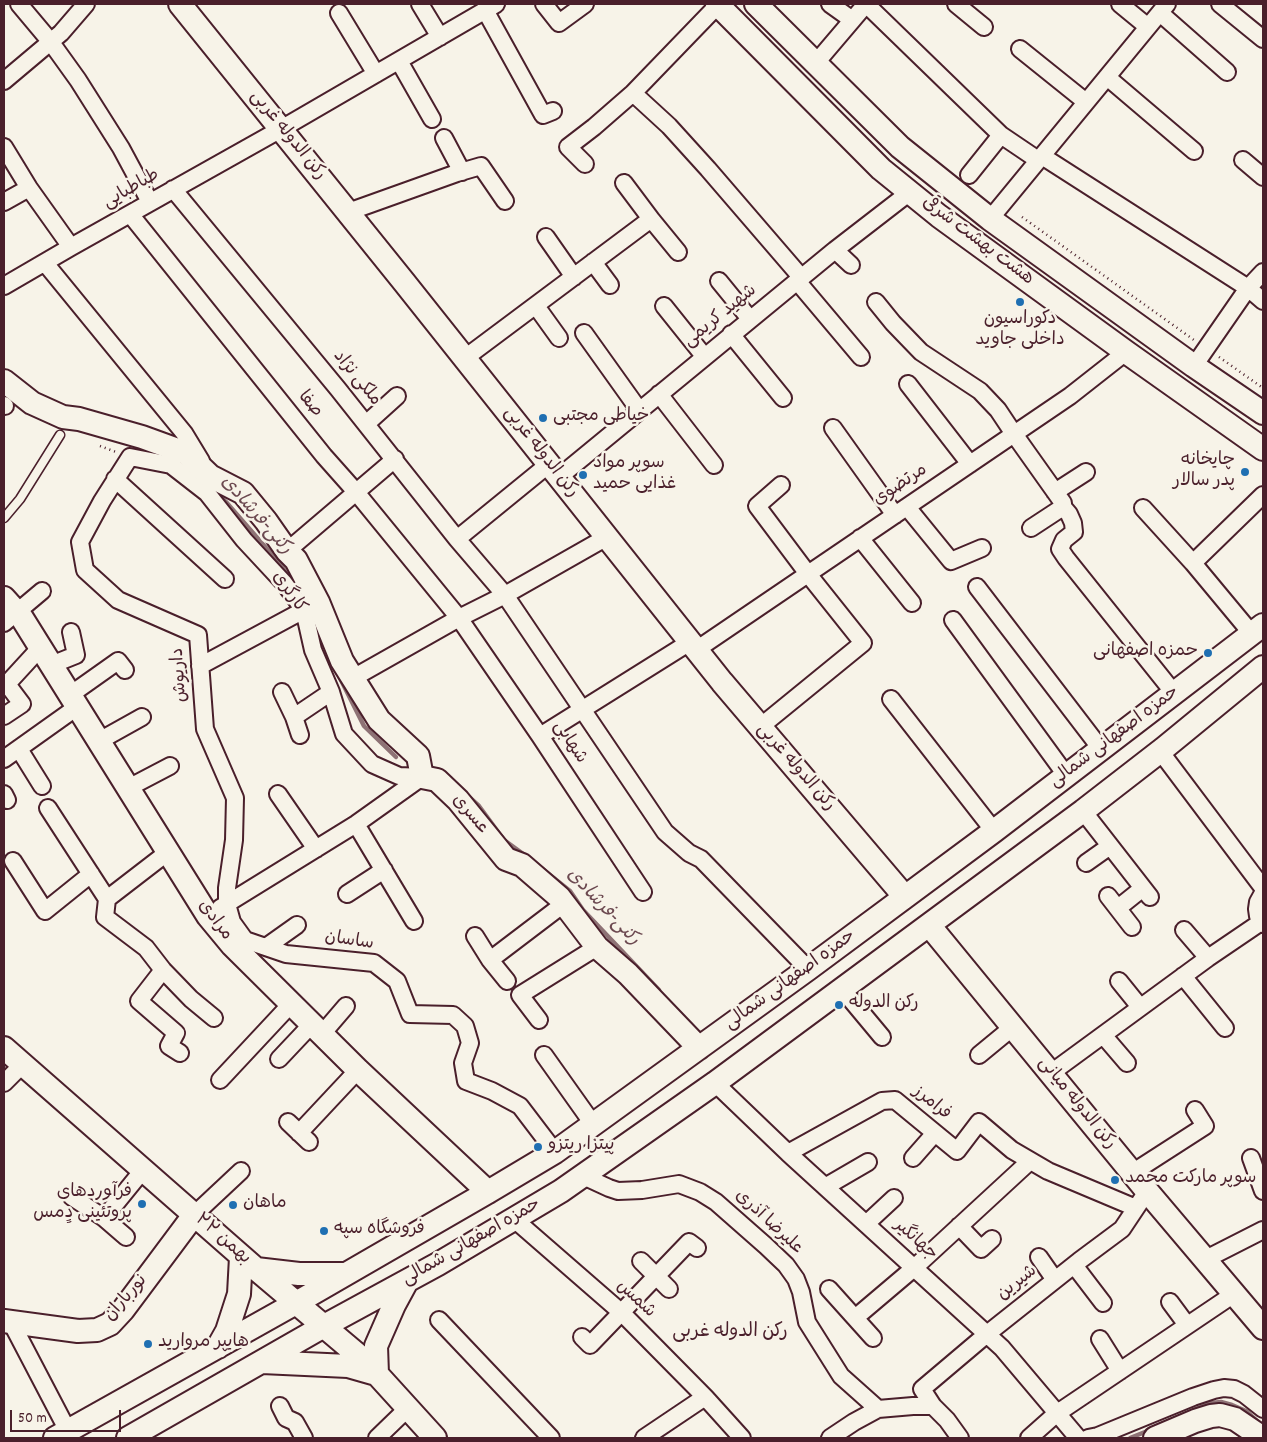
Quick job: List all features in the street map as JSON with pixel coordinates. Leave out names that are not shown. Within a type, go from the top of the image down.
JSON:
[{"type":"main road","name":"رکن الدوله غربی","points":[[180,4],[465,358],[693,646],[905,897]]},
{"type":"main road","name":"هشت بهشت شرقی","points":[[756,4],[900,147],[990,219],[1194,366],[1263,413]]},
{"type":"main road","name":"هشت بهشت شرقی","points":[[717,5],[881,169],[939,216],[1263,449]]},
{"type":"main road","name":"کارگری","points":[[7,396],[63,417],[79,419],[142,437],[186,453],[210,476],[243,493],[287,551]]},
{"type":"main road","points":[[287,551],[296,560],[318,602],[342,661],[379,720],[418,756],[422,777]]},
{"type":"main road","name":"مرادی","points":[[8,611],[22,618],[208,916],[232,945],[291,1004],[488,1192]]},
{"type":"main road","name":"حمزه اصفهانی شمالی","points":[[62,1435],[296,1303],[555,1152],[808,969],[994,831],[1258,630]]},
{"type":"main road","name":"حمزه اصفهانی شمالی","points":[[128,1438],[430,1268],[561,1191],[715,1083],[1083,811],[1263,668]]},
{"type":"main road","name":"عسری","points":[[422,777],[437,780],[458,800],[506,859],[522,865],[564,903],[597,947],[628,974],[699,1048]]},
{"type":"main road","name":"رکن الدوله میانی","points":[[929,925],[1132,1173],[1141,1199],[1206,1259],[1263,1328]]},
{"type":"main road","points":[[779,990],[775,996],[774,1003],[776,1009],[786,1019],[792,1021],[799,1020]]},
{"type":"main road","points":[[742,1017],[750,1018],[757,1023],[761,1030],[760,1046],[755,1053]]},
{"type":"main road","name":"۲۲ بهمن","points":[[4,1048],[248,1263],[365,1361],[435,1438]]},
{"type":"main road","name":"نورباران","points":[[7,1321],[78,1331],[97,1330],[110,1324],[123,1310],[194,1215]]},
{"type":"main road","points":[[410,1237],[430,1268]]},
{"type":"main road","points":[[218,1347],[227,1331],[248,1263],[299,1274],[346,1274]]},
{"type":"main road","points":[[261,1362],[348,1366],[377,1374],[376,1346],[407,1281]]},
{"type":"main road","points":[[180,1368],[200,1397]]},
{"type":"main road","points":[[1154,1438],[1195,1421],[1220,1415],[1235,1419],[1263,1438]]},
{"type":"street","points":[[19,4],[50,41],[78,80],[121,148],[150,202]]},
{"type":"street","points":[[4,81],[61,33],[86,4]]},
{"type":"street","points":[[420,4],[440,37]]},
{"type":"street","points":[[544,4],[559,23],[585,4]]},
{"type":"street","points":[[830,4],[851,20]]},
{"type":"street","points":[[815,64],[866,4],[1001,135],[1248,288],[1263,301]]},
{"type":"street","points":[[956,4],[984,27]]},
{"type":"street","points":[[1120,4],[1148,27]]},
{"type":"street","points":[[1220,4],[1263,39]]},
{"type":"street","points":[[586,164],[568,147],[633,94],[717,5]]},
{"type":"street","points":[[491,7],[543,115],[553,111]]},
{"type":"street","name":"طباطبایی","points":[[4,286],[491,7]]},
{"type":"street","points":[[990,219],[1164,8],[1227,72]]},
{"type":"street","points":[[339,13],[376,74]]},
{"type":"street","points":[[1020,49],[1086,102]]},
{"type":"street","points":[[399,61],[432,119]]},
{"type":"street","points":[[1107,77],[1194,151]]},
{"type":"street","points":[[633,94],[676,133],[708,169],[799,279],[861,358]]},
{"type":"street","points":[[969,175],[1001,135]]},
{"type":"street","points":[[444,138],[462,172]]},
{"type":"street","points":[[4,147],[29,188],[71,247]]},
{"type":"street","points":[[1243,160],[1263,177]]},
{"type":"street","points":[[348,212],[481,166],[505,201]]},
{"type":"street","points":[[624,183],[678,252]]},
{"type":"street","points":[[4,202],[29,188]]},
{"type":"street","name":"ملکی نژاد","points":[[173,189],[505,596],[665,832],[689,853],[701,859],[808,969]]},
{"type":"street","name":"شهید کریمی","points":[[457,539],[639,410],[835,250],[910,192]]},
{"type":"street","name":"صفا","points":[[130,214],[324,456],[356,492],[459,618]]},
{"type":"street","points":[[465,358],[651,219]]},
{"type":"street","points":[[546,238],[574,277]]},
{"type":"street","points":[[835,250],[851,265]]},
{"type":"street","points":[[593,262],[610,285]]},
{"type":"street","points":[[45,263],[184,433],[210,476]]},
{"type":"street","points":[[1194,366],[1248,288],[1263,272]]},
{"type":"street","points":[[719,281],[750,319]]},
{"type":"street","points":[[876,302],[920,352],[980,391],[998,410],[1069,514],[1074,532],[1064,540],[1060,549],[1174,693]]},
{"type":"street","points":[[536,306],[560,338]]},
{"type":"street","points":[[664,306],[704,356]]},
{"type":"street","points":[[584,333],[639,410]]},
{"type":"street","points":[[731,334],[783,398]]},
{"type":"street","name":"مرتضوی","points":[[540,736],[693,646],[808,574],[1070,396],[1126,352]]},
{"type":"street","points":[[908,384],[970,464]]},
{"type":"street","points":[[659,394],[714,465]]},
{"type":"street","points":[[366,424],[397,396]]},
{"type":"street","points":[[834,428],[901,511],[951,561],[982,548]]},
{"type":"street","name":"داریوش","points":[[130,457],[115,479],[80,542],[85,570],[118,600],[198,635],[205,729],[235,798],[234,840],[227,888],[227,904]]},
{"type":"street","name":"کارگری","points":[[130,457],[171,465],[206,493],[304,610],[313,650],[332,692],[344,734],[372,764],[399,776],[422,777]]},
{"type":"street","points":[[287,551],[395,459]]},
{"type":"street","points":[[1031,528],[1086,472]]},
{"type":"street","points":[[115,479],[226,579]]},
{"type":"street","points":[[760,727],[863,643],[757,506],[781,486]]},
{"type":"street","points":[[1193,563],[1263,495]]},
{"type":"street","points":[[1143,508],[1258,630]]},
{"type":"street","points":[[353,678],[459,618],[505,596],[607,537]]},
{"type":"street","points":[[860,538],[912,603]]},
{"type":"street","points":[[977,587],[1101,749]]},
{"type":"street","points":[[8,611],[42,591]]},
{"type":"street","points":[[200,666],[304,610]]},
{"type":"street","name":"شهابی","points":[[459,618],[643,892]]},
{"type":"street","points":[[953,620],[1066,775]]},
{"type":"street","points":[[4,716],[22,704],[7,684],[46,656],[76,656],[71,632]]},
{"type":"street","points":[[4,759],[19,749],[118,661],[125,670]]},
{"type":"street","points":[[282,692],[300,735]]},
{"type":"street","points":[[294,717],[332,692]]},
{"type":"street","points":[[891,699],[994,831]]},
{"type":"street","points":[[99,741],[142,717]]},
{"type":"street","points":[[19,749],[42,786]]},
{"type":"street","points":[[1160,751],[1263,888]]},
{"type":"street","points":[[128,788],[170,766]]},
{"type":"street","points":[[208,916],[356,824],[422,777]]},
{"type":"street","points":[[278,794],[316,849]]},
{"type":"street","points":[[48,808],[107,899],[105,917],[146,948],[190,999],[214,1018]]},
{"type":"street","points":[[1083,811],[1147,893],[1113,902],[1132,927]]},
{"type":"street","points":[[356,824],[414,921]]},
{"type":"street","points":[[1086,863],[1110,846]]},
{"type":"street","points":[[107,899],[168,852]]},
{"type":"street","points":[[13,861],[45,911],[91,874]]},
{"type":"street","points":[[347,894],[384,870]]},
{"type":"street","points":[[1051,1074],[1208,958],[1262,923],[1257,909],[1258,902],[1263,893]]},
{"type":"street","points":[[490,960],[564,903]]},
{"type":"street","name":"ساسان","points":[[227,904],[232,922],[245,940],[286,954],[374,963],[397,981],[410,1014],[452,1016],[465,1026],[470,1043],[463,1063],[466,1081],[492,1091],[520,1106],[555,1152]]},
{"type":"street","points":[[266,947],[297,925]]},
{"type":"street","points":[[1184,930],[1208,958]]},
{"type":"street","points":[[475,936],[490,960],[507,981]]},
{"type":"street","points":[[539,1020],[520,995],[597,947]]},
{"type":"street","points":[[163,970],[139,1001],[176,1034],[170,1046],[180,1053]]},
{"type":"street","points":[[1183,976],[1225,1028]]},
{"type":"street","points":[[1119,981],[1140,1007]]},
{"type":"street","points":[[842,989],[882,1037]]},
{"type":"street","points":[[220,1080],[291,1004]]},
{"type":"street","points":[[279,1059],[346,1006]]},
{"type":"street","points":[[979,1055],[1013,1027]]},
{"type":"street","points":[[1103,1035],[1127,1063]]},
{"type":"street","points":[[544,1054],[593,1124]]},
{"type":"street","points":[[4,1083],[23,1064]]},
{"type":"street","points":[[299,1132],[358,1070]]},
{"type":"street","name":"جهانگیر","points":[[715,1083],[788,1153],[1002,1348],[1078,1438]]},
{"type":"street","name":"فرامرز","points":[[788,1153],[882,1101],[895,1100],[957,1151],[979,1122],[1012,1150],[1048,1171],[1141,1199]]},
{"type":"street","points":[[1132,1173],[1205,1126],[1194,1110]]},
{"type":"street","points":[[913,1158],[935,1133]]},
{"type":"street","points":[[1252,1158],[1263,1191]]},
{"type":"street","points":[[855,1318],[914,1268],[1030,1161]]},
{"type":"street","points":[[825,1186],[868,1162]]},
{"type":"street","points":[[104,1218],[143,1170]]},
{"type":"street","points":[[194,1215],[241,1172]]},
{"type":"street","name":"علیرضا آذری","points":[[583,1176],[618,1191],[642,1190],[655,1186],[679,1184],[700,1192],[716,1202],[786,1266],[796,1279],[801,1292],[806,1322],[841,1376],[878,1409]]},
{"type":"street","points":[[72,1197],[104,1218],[126,1237]]},
{"type":"street","points":[[866,1224],[894,1198]]},
{"type":"street","name":"شیرین","points":[[933,1406],[922,1389],[987,1334],[1122,1229],[1141,1199]]},
{"type":"street","name":"شمس","points":[[514,1219],[622,1313],[706,1397],[742,1438]]},
{"type":"street","points":[[959,1226],[981,1249],[992,1239]]},
{"type":"street","points":[[1206,1259],[1263,1230]]},
{"type":"street","points":[[582,1337],[590,1345],[689,1242],[697,1248]]},
{"type":"street","points":[[1039,1257],[1055,1280]]},
{"type":"street","points":[[641,1261],[669,1289]]},
{"type":"street","points":[[1074,1265],[1103,1303]]},
{"type":"street","points":[[830,1288],[873,1338]]},
{"type":"street","points":[[1029,1438],[1056,1414],[1234,1294]]},
{"type":"street","points":[[1170,1302],[1187,1325]]},
{"type":"street","points":[[439,1320],[551,1438]]},
{"type":"street","points":[[7,1321],[62,1435]]},
{"type":"street","points":[[1100,1339],[1120,1371]]},
{"type":"street","points":[[1088,1438],[1098,1436],[1193,1397],[1224,1388],[1234,1389],[1244,1394],[1263,1409]]},
{"type":"street","points":[[644,1438],[706,1397]]},
{"type":"street","points":[[280,1406],[286,1418],[295,1422],[304,1438]]},
{"type":"street","points":[[830,1438],[850,1433],[878,1409],[933,1406],[947,1420],[960,1438]]},
{"type":"street","points":[[377,1438],[408,1408]]},
{"type":"lane","points":[[4,518],[20,499],[60,435]]},
{"type":"waterway","name":"رکنی-فرشادی","points":[[215,491],[292,580]]},
{"type":"waterway","name":"رکنی-فرشادی","points":[[339,676],[364,726],[396,757]]},
{"type":"waterway","name":"رکنی-فرشادی","points":[[468,796],[479,806],[504,840],[526,856]]},
{"type":"waterway","name":"رکنی-فرشادی","points":[[540,867],[570,891],[583,910],[659,990]]},
{"type":"waterway","points":[[1193,1410],[1211,1403],[1221,1402],[1246,1411],[1258,1422]]},
{"type":"waterway","points":[[1130,1438],[1150,1430]]},
{"type":"place","name":"دکوراسیون داخلی جاوید","points":[[1020,302]]},
{"type":"place","name":"خیاطی مجتبی","points":[[543,418]]},
{"type":"place","name":"چایخانه پدر سالار","points":[[1245,472]]},
{"type":"place","name":"سوپر مواد غذایی حمید","points":[[583,475]]},
{"type":"place","name":"حمزه اصفهانی","points":[[1208,653]]},
{"type":"place","name":"رکن الدوله","points":[[839,1005]]},
{"type":"place","name":"پیتزا ریتزو","points":[[538,1147]]},
{"type":"place","name":"سوپر مارکت محمد","points":[[1115,1180]]},
{"type":"place","name":"فرآوردهای پروتئینی دٍمس","points":[[142,1204]]},
{"type":"place","name":"ماهان","points":[[233,1205]]},
{"type":"place","name":"فروشگاه سپه","points":[[324,1231]]},
{"type":"place","name":"هایپر مروارید","points":[[148,1344]]},
{"type":"district","name":"رکن الدوله غربی","points":[[730,1333]]}]
